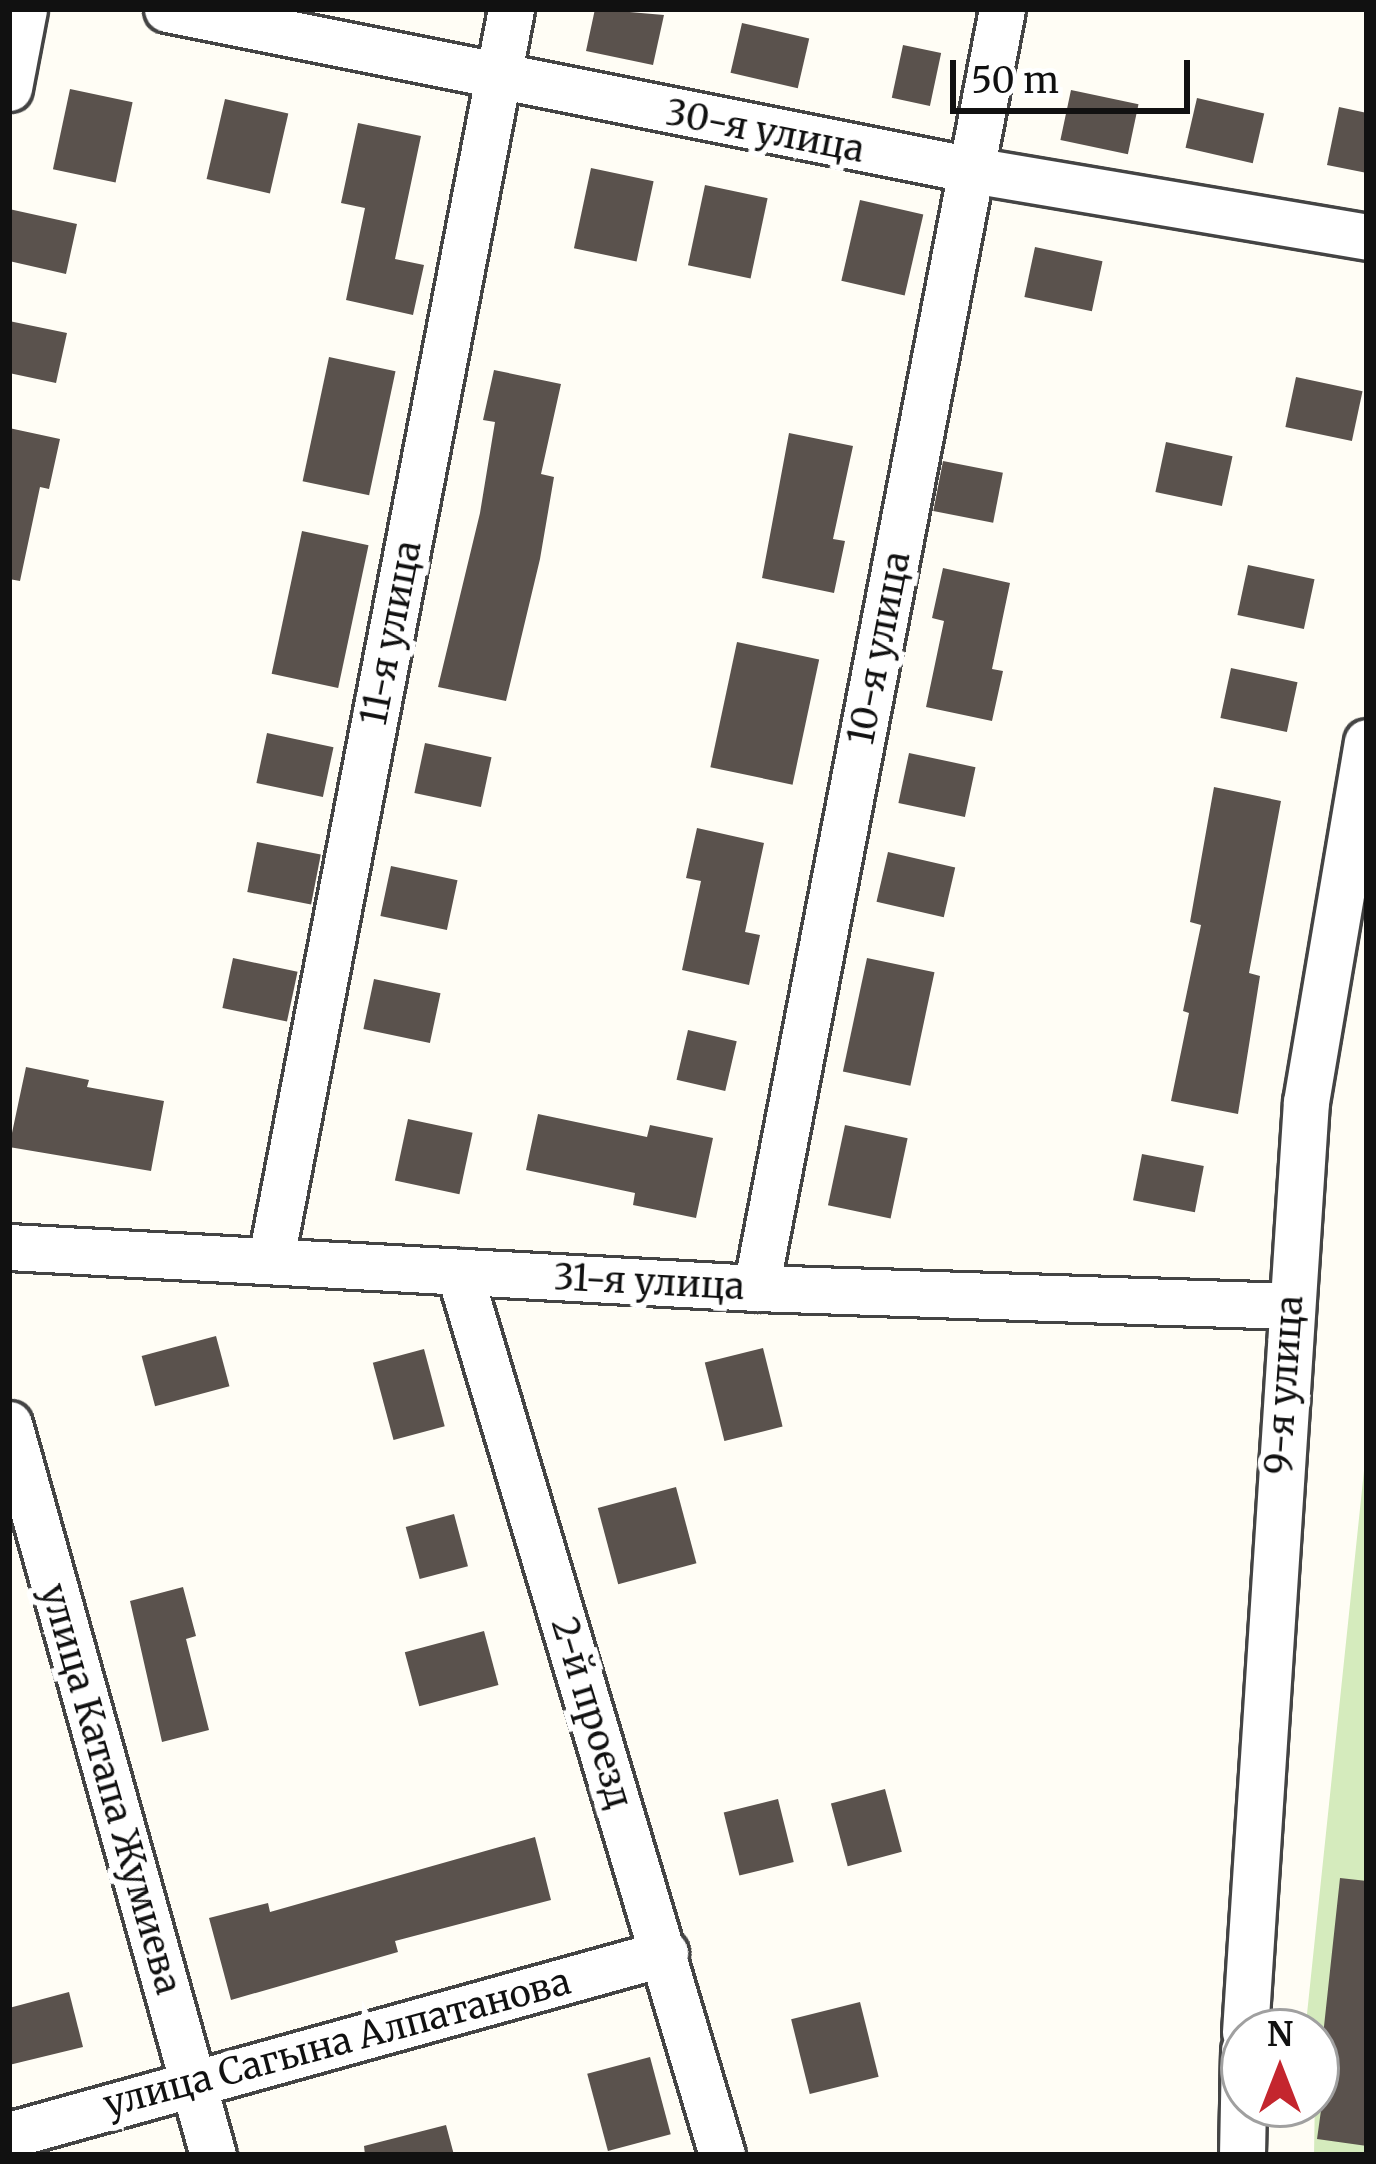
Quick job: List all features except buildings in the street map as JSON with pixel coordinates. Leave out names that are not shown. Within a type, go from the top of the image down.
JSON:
[{"type":"street","points":[[9,88],[24,9]]},
{"type":"street","name":"30-я улица","points":[[167,9],[498,80],[972,170],[1367,237]]},
{"type":"street","name":"11-я улица","points":[[271,1258],[511,9]]},
{"type":"street","name":"10-я улица","points":[[756,1288],[1002,9]]},
{"type":"street","name":"9-я улица","points":[[1246,2008],[1306,1102],[1367,742]]},
{"type":"street","name":"31-я улица","points":[[9,1247],[756,1288],[1289,1306]]},
{"type":"street","name":"2-й проезд","points":[[459,1272],[722,2155]]},
{"type":"street","name":"улица Катапа Жумиева","points":[[9,1424],[213,2155]]},
{"type":"street","name":"улица Сагына Алпатанова","points":[[9,2135],[665,1953]]},
{"type":"green space","points":[[1367,1442],[1367,2155],[1314,2155],[1314,2128],[1340,2128],[1340,2008],[1308,2008]]}]
